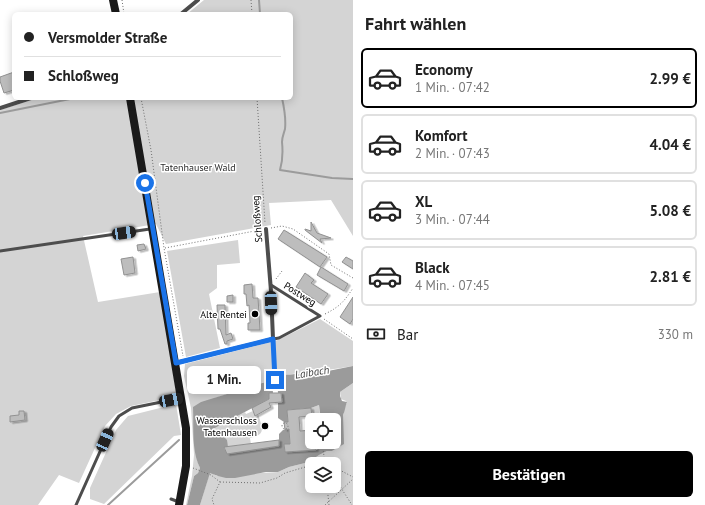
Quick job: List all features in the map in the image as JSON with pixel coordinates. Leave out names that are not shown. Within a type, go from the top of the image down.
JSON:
[{"type":"main road","points":[[113,0],[116,12]]},
{"type":"main road","points":[[130,100],[153,228],[180,362],[187,447],[186,466],[179,503]]},
{"type":"street","points":[[183,12],[198,0]]},
{"type":"street","points":[[0,108],[25,100]]},
{"type":"street","name":"Schloßweg","points":[[266,229],[273,339]]},
{"type":"street","points":[[180,362],[273,339]]},
{"type":"lane","points":[[0,252],[153,228]]},
{"type":"lane","name":"Postweg","points":[[270,285],[320,316],[279,338],[273,339]]},
{"type":"lane","name":"Schloßweg","points":[[273,339],[275,380]]},
{"type":"lane","points":[[76,505],[110,427],[119,416],[132,408],[182,398]]},
{"type":"lane","points":[[171,499],[179,503]]},
{"type":"path","points":[[122,0],[124,12]]},
{"type":"path","points":[[251,0],[252,12]]},
{"type":"path","points":[[141,100],[151,150],[180,362]]},
{"type":"path","name":"Schloßweg","points":[[257,100],[266,229]]},
{"type":"path","points":[[164,248],[282,226],[293,229],[329,254],[331,264],[353,278]]},
{"type":"path","points":[[270,285],[282,271]]},
{"type":"path","points":[[320,316],[336,309],[343,303],[353,288]]},
{"type":"path","name":"Postweg","points":[[320,316],[353,339]]},
{"type":"path","points":[[191,468],[209,474],[220,482],[260,484],[277,478],[285,473],[305,467]]},
{"type":"path","points":[[324,505],[353,478],[341,472]]},
{"type":"path","points":[[214,505],[212,499],[220,482]]},
{"type":"path","points":[[342,489],[352,505]]},
{"type":"path","points":[[327,493],[329,505]]},
{"type":"green space","name":"Tatenhauser Wald","points":[[204,0],[353,0],[353,236],[331,200],[269,203],[271,225],[166,244],[156,224],[83,236],[98,302],[160,292],[176,391],[175,397],[131,406],[116,414],[105,426],[79,483],[59,475],[38,505],[0,505],[0,110],[32,100],[293,100],[293,12],[189,12]]},
{"type":"green space","points":[[238,240],[240,263],[217,265],[217,288],[209,294],[220,348],[186,357],[167,251]]},
{"type":"green space","points":[[320,319],[353,341],[353,366],[289,375],[215,398],[197,460],[200,468],[198,473],[194,476],[186,505],[192,476],[194,455],[191,408],[184,376],[185,364],[278,340]]},
{"type":"green space","points":[[353,383],[353,505],[200,505],[210,472],[217,476],[278,472],[289,467],[305,463],[305,493],[341,493],[341,457],[316,457],[327,451],[341,449],[341,445],[343,444],[343,415],[347,403],[341,399],[340,392]]},
{"type":"green space","points":[[176,404],[181,435],[174,436],[104,504],[90,499],[90,488],[116,430],[128,416]]},
{"type":"green space","points":[[319,405],[320,413],[312,413],[311,408]]},
{"type":"green space","points":[[253,411],[255,415],[258,414],[262,427],[261,433],[250,438],[251,444],[228,447],[222,437],[219,437],[215,428],[245,412],[246,414]]},
{"type":"shaded area","points":[[353,366],[353,383],[340,392],[342,401],[347,402],[343,415],[344,444],[341,446],[341,413],[320,413],[319,405],[311,408],[287,410],[288,422],[284,422],[278,418],[278,403],[282,402],[281,393],[278,393],[277,380],[285,375],[328,371]]},
{"type":"shaded area","points":[[272,380],[273,393],[269,393],[269,399],[215,428],[219,437],[224,437],[227,440],[228,447],[224,448],[227,453],[279,446],[279,434],[283,430],[289,429],[290,444],[284,444],[285,452],[335,449],[327,451],[316,457],[305,457],[305,463],[289,467],[278,472],[266,472],[235,478],[226,478],[210,473],[200,505],[187,505],[194,476],[198,473],[200,468],[194,446],[193,407],[201,402]]},
{"type":"building","points":[[12,73],[12,91],[4,93],[0,77]]},
{"type":"building","points":[[311,222],[317,233],[331,238],[320,239],[322,243],[305,230],[311,231]]},
{"type":"building","points":[[284,230],[327,257],[320,267],[278,239]]},
{"type":"building","points":[[144,244],[146,249],[138,251],[137,245]]},
{"type":"building","points":[[133,257],[135,273],[124,275],[121,259]]},
{"type":"building","points":[[346,257],[353,261],[353,269],[342,262]]},
{"type":"building","points":[[321,267],[348,284],[344,291],[317,275]]},
{"type":"building","points":[[305,273],[314,280],[311,283],[328,294],[321,304],[296,287]]},
{"type":"building","name":"Alte Rentei","points":[[252,284],[253,298],[258,298],[260,330],[248,330],[248,323],[250,323],[249,305],[247,306],[246,294],[244,294],[244,285]]},
{"type":"building","points":[[233,295],[233,302],[227,302],[227,296]]},
{"type":"building","points":[[353,297],[353,319],[350,324],[340,317]]},
{"type":"building","points":[[217,305],[225,305],[226,335],[231,333],[233,339],[227,341],[227,344],[225,344],[220,329],[218,329]]},
{"type":"building","points":[[269,393],[281,393],[282,402],[269,403],[271,407],[255,416],[252,408],[269,399]]},
{"type":"building","points":[[311,408],[312,413],[305,413],[305,417],[299,417],[300,431],[305,431],[305,449],[316,450],[285,452],[284,444],[290,444],[289,429],[285,430],[284,422],[288,422],[287,410]]},
{"type":"building","points":[[19,411],[24,411],[25,420],[10,422],[10,416],[19,415]]},
{"type":"building","points":[[279,440],[279,446],[227,454],[224,447]]},
{"type":"waterway","points":[[259,0],[260,12]]},
{"type":"waterway","points":[[0,113],[65,100]]},
{"type":"waterway","points":[[282,100],[285,114],[285,129],[282,140],[282,163],[280,170],[332,178],[353,179]]},
{"type":"waterway","name":"Laibach","points":[[108,505],[179,440]]},
{"type":"place","name":"Alte Rentei","points":[[255,314]]},
{"type":"place","name":"Wasserschloss Tatenhausen","points":[[265,426]]},
{"type":"route","points":[[145,183],[176,363],[273,339],[275,380]]}]
